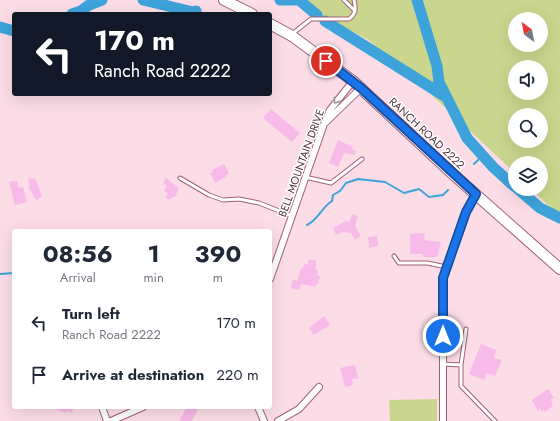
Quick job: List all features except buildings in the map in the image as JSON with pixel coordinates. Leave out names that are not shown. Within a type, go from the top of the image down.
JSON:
[{"type":"main road","points":[[224,0],[248,12]]},
{"type":"main road","name":"RANCH ROAD 2222","points":[[272,25],[290,35],[357,84],[560,269]]},
{"type":"street","points":[[324,124],[357,84]]},
{"type":"street","name":"BELL MOUNTAIN DRIVE","points":[[272,273],[330,110],[357,84]]},
{"type":"street","points":[[443,421],[443,278],[466,212],[476,194]]},
{"type":"street","points":[[278,421],[299,410],[319,387]]},
{"type":"street","points":[[103,409],[107,421]]},
{"type":"street","points":[[111,421],[138,409]]},
{"type":"street","points":[[259,409],[264,421]]},
{"type":"lane","points":[[344,0],[355,11]]},
{"type":"lane","points":[[290,35],[311,19],[321,18],[346,20],[353,15],[355,11],[354,0]]},
{"type":"lane","points":[[305,178],[331,183],[362,159]]},
{"type":"lane","points":[[180,178],[209,195],[223,200],[239,199],[259,203],[292,216]]},
{"type":"lane","points":[[394,256],[399,264],[427,263],[447,267]]},
{"type":"lane","points":[[466,329],[461,365],[461,386],[495,421]]},
{"type":"lane","points":[[443,364],[461,365]]},
{"type":"green space","points":[[290,0],[560,0],[560,217],[538,196],[548,196],[548,156],[508,156],[508,166],[423,87],[367,39]]},
{"type":"green space","points":[[437,399],[437,421],[390,421],[389,400]]},
{"type":"waterway","points":[[78,12],[89,5],[102,0]]},
{"type":"waterway","points":[[143,0],[193,12],[196,11]]},
{"type":"waterway","points":[[280,0],[299,0],[317,15]]},
{"type":"waterway","points":[[417,0],[437,66],[439,82],[467,138],[493,167],[508,181]]},
{"type":"waterway","points":[[325,21],[446,97]]},
{"type":"waterway","points":[[0,27],[12,30]]},
{"type":"waterway","points":[[474,164],[483,155]]},
{"type":"waterway","points":[[307,225],[311,223],[332,201],[333,195],[340,191],[346,183],[358,179],[385,182],[404,193],[419,189],[429,197],[443,195],[448,190]]},
{"type":"waterway","points":[[526,196],[540,208],[560,218]]},
{"type":"waterway","points":[[0,274],[12,273]]},
{"type":"route","points":[[326,61],[361,88],[476,194],[466,212],[443,278],[443,336]]}]
